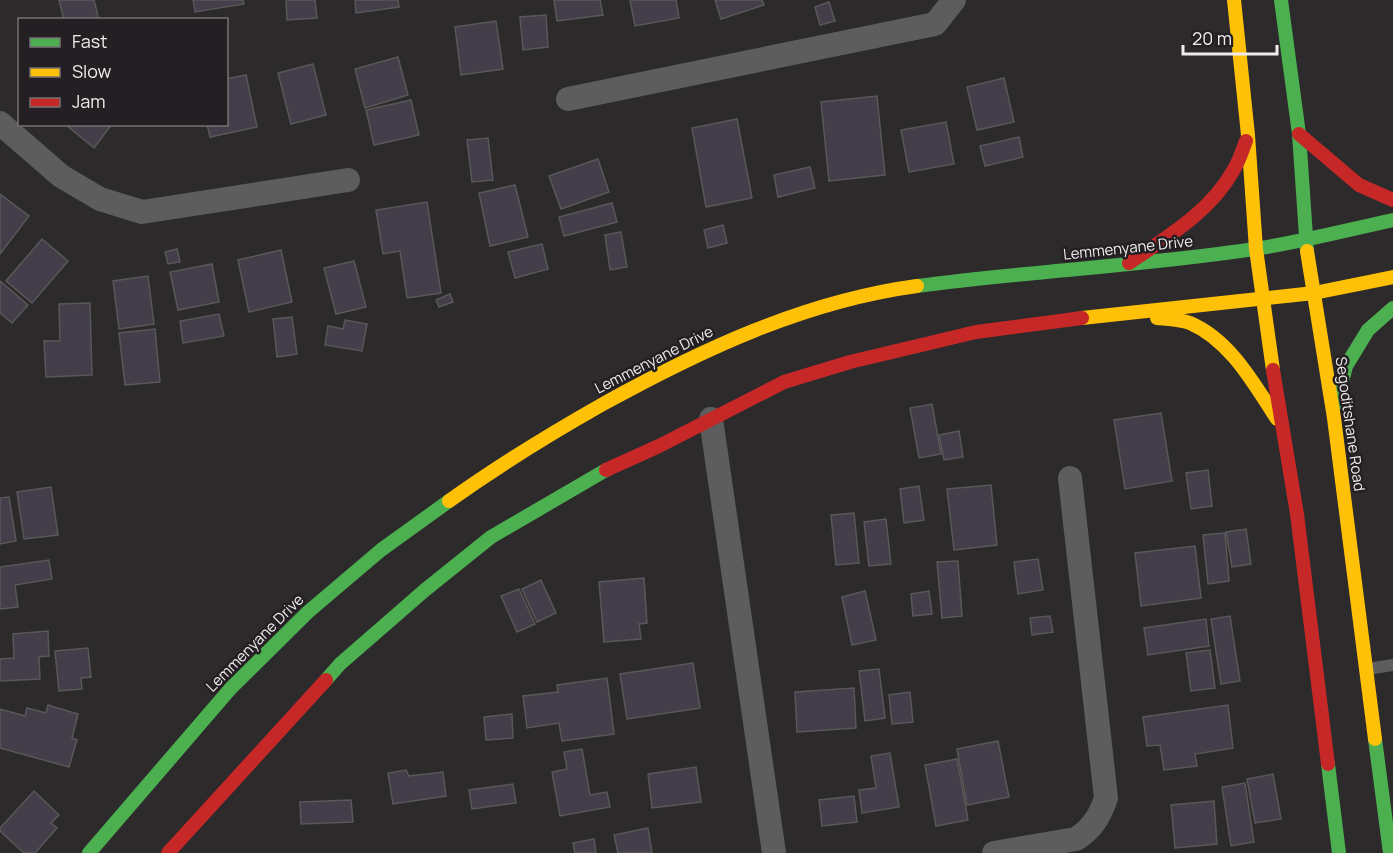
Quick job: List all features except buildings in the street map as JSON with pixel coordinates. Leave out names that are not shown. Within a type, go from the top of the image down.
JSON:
[{"type":"main road","points":[[1234,0],[1248,135],[1256,249],[1281,425],[1297,514],[1339,853]]},
{"type":"main road","name":"Segoditshane Road","points":[[1281,0],[1299,134],[1305,238],[1334,418],[1390,853]]},
{"type":"main road","points":[[1299,134],[1359,185],[1393,200]]},
{"type":"main road","points":[[1125,266],[1190,219],[1218,193],[1232,174],[1248,135]]},
{"type":"main road","name":"Lemmenyane Drive","points":[[89,853],[231,687],[308,612],[381,550],[460,493],[557,430],[696,356],[771,323],[875,292],[972,279],[1125,266],[1256,249],[1393,220]]},
{"type":"main road","points":[[168,853],[340,664],[433,583],[491,537],[596,474],[659,446],[784,382],[850,362],[976,332],[1037,323],[1314,293],[1393,277]]},
{"type":"main road","points":[[1334,418],[1346,366],[1368,330],[1393,308]]},
{"type":"main road","points":[[1131,314],[1188,322],[1214,338],[1242,368],[1281,425]]},
{"type":"street","points":[[568,99],[935,24],[954,0]]},
{"type":"street","points":[[0,123],[61,176],[100,199],[142,212],[348,180]]},
{"type":"street","points":[[711,419],[774,853]]},
{"type":"street","points":[[994,853],[1076,839],[1095,822],[1106,798],[1070,478]]},
{"type":"lane","points":[[1367,669],[1393,665]]},
{"type":"traffic: fast","points":[[1281,0],[1299,134],[1307,251]]},
{"type":"traffic: fast","points":[[917,286],[1212,255],[1289,243],[1393,220]]},
{"type":"traffic: fast","points":[[1337,404],[1346,366],[1368,330],[1393,308]]},
{"type":"traffic: fast","points":[[326,680],[340,664],[425,590],[491,537],[606,470]]},
{"type":"traffic: fast","points":[[89,853],[231,688],[308,612],[381,550],[449,501]]},
{"type":"traffic: fast","points":[[1375,739],[1390,853]]},
{"type":"traffic: fast","points":[[1328,764],[1339,853]]},
{"type":"traffic: slow","points":[[1234,0],[1248,135],[1256,249],[1273,370]]},
{"type":"traffic: slow","points":[[1307,251],[1334,418],[1375,739]]},
{"type":"traffic: slow","points":[[1082,318],[1314,293],[1393,277]]},
{"type":"traffic: slow","points":[[449,501],[583,415],[716,347],[755,330],[834,303],[917,286]]},
{"type":"traffic: slow","points":[[1157,318],[1190,323],[1217,340],[1240,364],[1277,419]]},
{"type":"traffic: jam","points":[[1299,134],[1359,185],[1393,200]]},
{"type":"traffic: jam","points":[[1129,263],[1187,223],[1212,199],[1235,168],[1246,141]]},
{"type":"traffic: jam","points":[[606,470],[659,446],[784,382],[850,362],[976,332],[1082,318]]},
{"type":"traffic: jam","points":[[1273,370],[1297,514],[1328,764]]},
{"type":"traffic: jam","points":[[168,853],[326,680]]}]
